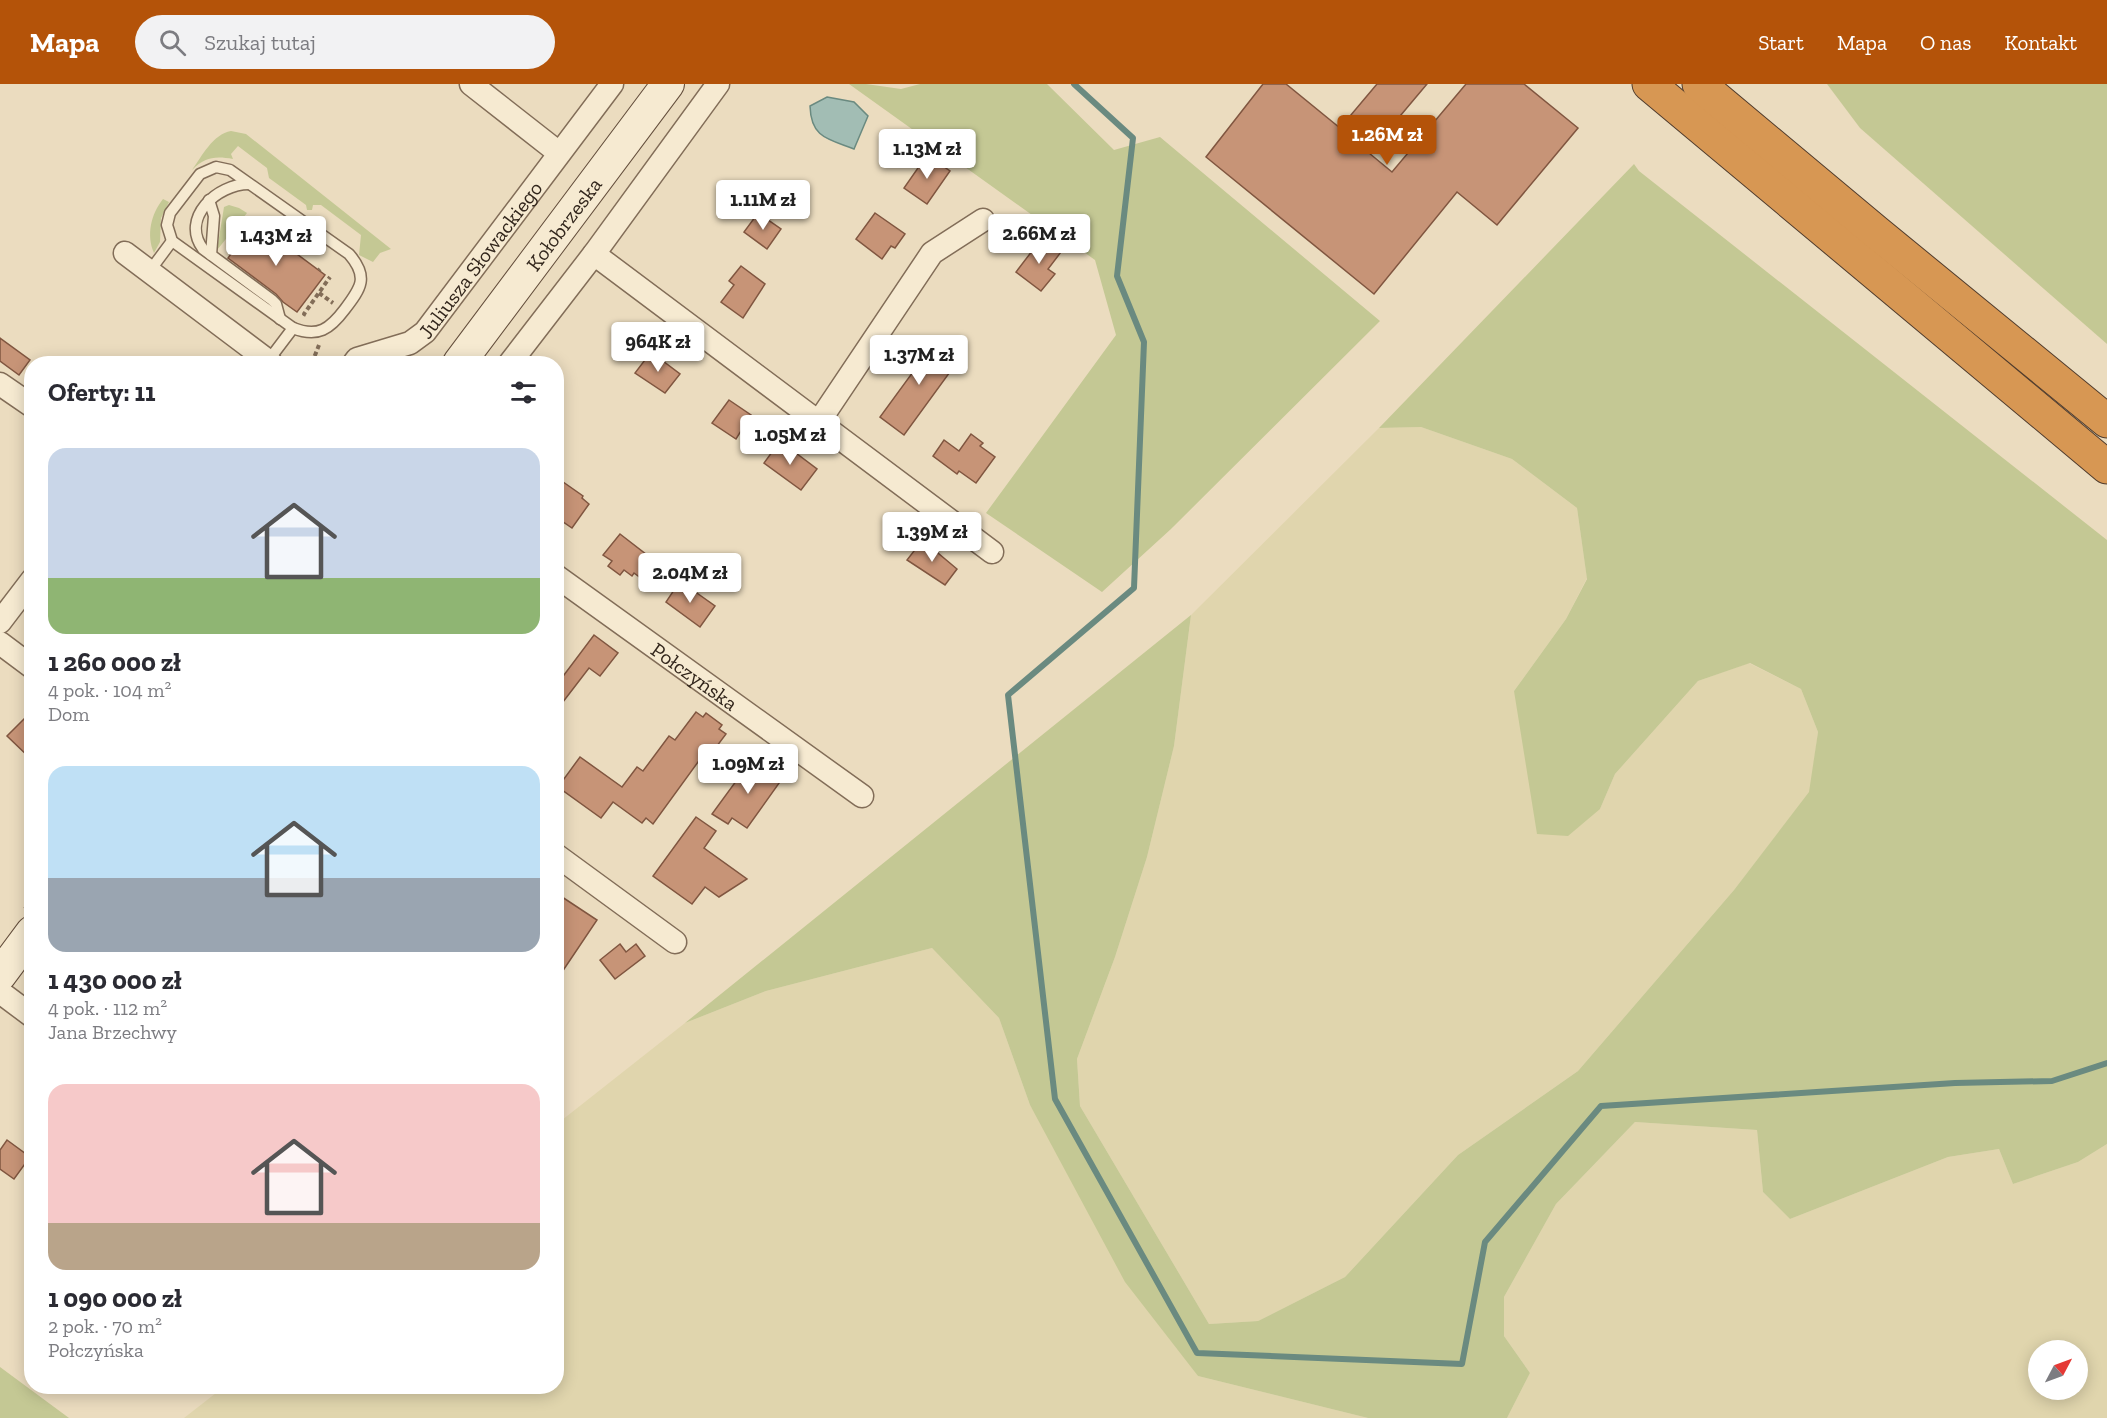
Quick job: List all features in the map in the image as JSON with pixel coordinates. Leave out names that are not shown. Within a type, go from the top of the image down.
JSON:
[{"type":"highway","points":[[1649,84],[2107,467]]},
{"type":"highway","points":[[1699,84],[2107,421]]},
{"type":"main road","name":"Kołobrzeska","points":[[464,356],[668,84]]},
{"type":"main road","points":[[0,975],[24,944]]},
{"type":"street","points":[[471,84],[560,153]]},
{"type":"street","name":"Juliusza Słowackiego","points":[[367,356],[410,343],[425,332],[612,84]]},
{"type":"street","points":[[515,356],[594,254],[718,84]]},
{"type":"street","points":[[818,423],[932,253],[983,220]]},
{"type":"street","points":[[125,254],[262,356]]},
{"type":"street","points":[[594,254],[992,552]]},
{"type":"street","points":[[0,384],[24,400]]},
{"type":"street","name":"Połczyńska","points":[[564,582],[862,796]]},
{"type":"street","points":[[0,622],[24,590]]},
{"type":"street","points":[[0,643],[24,661]]},
{"type":"street","points":[[564,868],[675,942]]},
{"type":"street","points":[[0,992],[24,1010]]},
{"type":"lane","points":[[224,168],[249,184],[349,254],[358,266],[359,290],[334,324],[322,331],[297,330],[280,320],[172,241],[167,225],[170,213],[200,174],[210,169],[224,168]]},
{"type":"lane","points":[[249,184],[230,186],[209,200],[199,214],[196,236],[203,249],[272,300],[276,304],[280,320]]},
{"type":"lane","points":[[209,200],[214,216],[211,255]]},
{"type":"lane","points":[[149,272],[172,241]]},
{"type":"lane","points":[[275,356],[297,330]]},
{"type":"path","points":[[221,262],[252,219]]},
{"type":"path","points":[[297,330],[308,317],[304,314],[330,277]]},
{"type":"path","points":[[319,292],[334,304]]},
{"type":"path","points":[[305,302],[310,305]]},
{"type":"shaded area","points":[[1421,427],[1512,459],[1577,508],[1587,578],[1566,619],[1514,691],[1600,809],[1615,774],[1698,681],[1749,663],[1801,689],[1818,732],[1810,792],[1734,890],[1578,1071],[1458,1155],[1345,1277],[1258,1321],[1209,1324],[1080,1106],[1077,1059],[1115,957],[1147,857],[1174,746],[1191,615],[1379,428]]},
{"type":"shaded area","points":[[932,948],[999,1018],[1030,1105],[1198,1376],[1368,1418],[184,1418],[215,1394],[564,1394],[564,1118],[685,1023],[766,991]]},
{"type":"shaded area","points":[[1635,1122],[1757,1130],[1763,1192],[1790,1219],[1948,1157],[1999,1149],[2013,1184],[2078,1162],[2107,1144],[2107,1418],[1507,1418],[1530,1373],[1504,1336],[1504,1297],[1556,1204]]},
{"type":"green space","points":[[849,84],[901,89],[920,84],[1047,84],[1114,150],[1160,137],[1380,321],[1171,529],[1102,592],[986,513],[1116,335],[1095,260]]},
{"type":"green space","points":[[1827,84],[2107,84],[2107,344],[1860,128]]},
{"type":"green space","points":[[231,131],[246,134],[391,249],[380,253],[373,262],[359,255],[361,235],[321,205],[313,205],[312,210],[307,210],[306,205],[269,178],[267,168],[238,146],[231,154],[233,159],[211,158],[201,162],[192,170],[213,141]]},
{"type":"green space","points":[[1634,164],[1639,171],[2107,540],[2107,1144],[2078,1162],[2013,1184],[1999,1149],[1948,1157],[1790,1219],[1763,1192],[1757,1130],[1635,1122],[1556,1204],[1504,1297],[1504,1336],[1530,1373],[1507,1418],[1368,1418],[1198,1376],[1125,1282],[1030,1105],[999,1018],[932,948],[766,991],[685,1023],[1191,615],[1174,746],[1147,857],[1115,957],[1077,1059],[1080,1106],[1209,1324],[1258,1321],[1345,1277],[1458,1155],[1578,1071],[1734,890],[1809,792],[1818,732],[1801,689],[1750,663],[1698,681],[1615,774],[1600,809],[1568,836],[1537,834],[1514,691],[1566,619],[1587,579],[1577,508],[1512,459],[1421,427],[1379,428]]},
{"type":"green space","points":[[163,199],[169,202],[161,218],[160,242],[154,253],[150,239],[151,225],[155,211]]},
{"type":"green space","points":[[229,205],[247,213],[217,250],[224,207]]},
{"type":"green space","points":[[0,1367],[24,1385],[24,1394],[37,1394],[69,1418],[0,1418]]},
{"type":"water","points":[[827,97],[854,102],[868,116],[854,149],[823,136],[814,125],[810,106]]},
{"type":"building","points":[[1263,84],[1286,84],[1340,128],[1377,84],[1427,84],[1369,153],[1392,172],[1466,84],[1524,84],[1578,128],[1497,225],[1457,192],[1374,294],[1206,157]]},
{"type":"building","points":[[927,155],[950,171],[927,204],[904,188]]},
{"type":"building","points":[[758,213],[781,229],[767,249],[744,232]]},
{"type":"building","points":[[875,213],[905,234],[895,248],[891,246],[882,259],[856,239]]},
{"type":"building","points":[[254,222],[325,275],[297,312],[228,258]]},
{"type":"building","points":[[1042,238],[1061,252],[1048,269],[1055,274],[1041,291],[1016,272]]},
{"type":"building","points":[[741,266],[765,284],[743,318],[721,302],[734,285],[729,281]]},
{"type":"building","points":[[925,337],[958,361],[904,435],[880,417],[924,357],[915,350]]},
{"type":"building","points":[[0,338],[25,356],[24,368],[19,375],[0,361]]},
{"type":"building","points":[[651,352],[680,374],[665,393],[635,373]]},
{"type":"building","points":[[729,400],[751,415],[736,439],[712,423]]},
{"type":"building","points":[[971,434],[983,443],[980,446],[995,457],[976,483],[959,471],[957,474],[933,456],[944,440],[959,451]]},
{"type":"building","points":[[780,441],[817,469],[801,490],[764,463]]},
{"type":"building","points":[[564,483],[583,496],[582,498],[589,504],[572,528],[564,522]]},
{"type":"building","points":[[620,534],[647,555],[645,558],[653,563],[642,579],[624,570],[620,575],[608,566],[612,561],[603,555]]},
{"type":"building","points":[[921,542],[928,547],[936,545],[938,553],[957,569],[945,585],[907,560]]},
{"type":"building","points":[[680,581],[715,606],[700,627],[666,602]]},
{"type":"building","points":[[594,635],[618,653],[600,676],[589,668],[564,701],[564,675]]},
{"type":"building","points":[[696,712],[703,717],[706,713],[722,725],[719,729],[726,734],[711,754],[706,751],[653,824],[646,818],[642,823],[613,802],[601,818],[564,791],[564,779],[580,757],[622,787],[637,767],[643,771],[669,736],[675,740]]},
{"type":"building","points":[[24,719],[24,752],[7,736]]},
{"type":"building","points":[[753,758],[782,779],[747,828],[732,818],[728,824],[712,814]]},
{"type":"building","points":[[696,817],[716,831],[704,848],[747,879],[719,897],[705,887],[692,904],[653,876]]},
{"type":"building","points":[[564,898],[597,920],[564,969]]},
{"type":"building","points":[[620,944],[626,952],[636,944],[645,956],[615,979],[600,960]]},
{"type":"building","points":[[7,1140],[24,1153],[24,1165],[14,1179],[0,1169],[0,1150]]},
{"type":"waterway","points":[[1074,84],[1133,138],[1117,276],[1144,342],[1134,588],[1008,695],[1055,1099],[1197,1353],[1462,1364],[1485,1242],[1601,1106],[1955,1083],[2052,1081],[2107,1063]]}]
